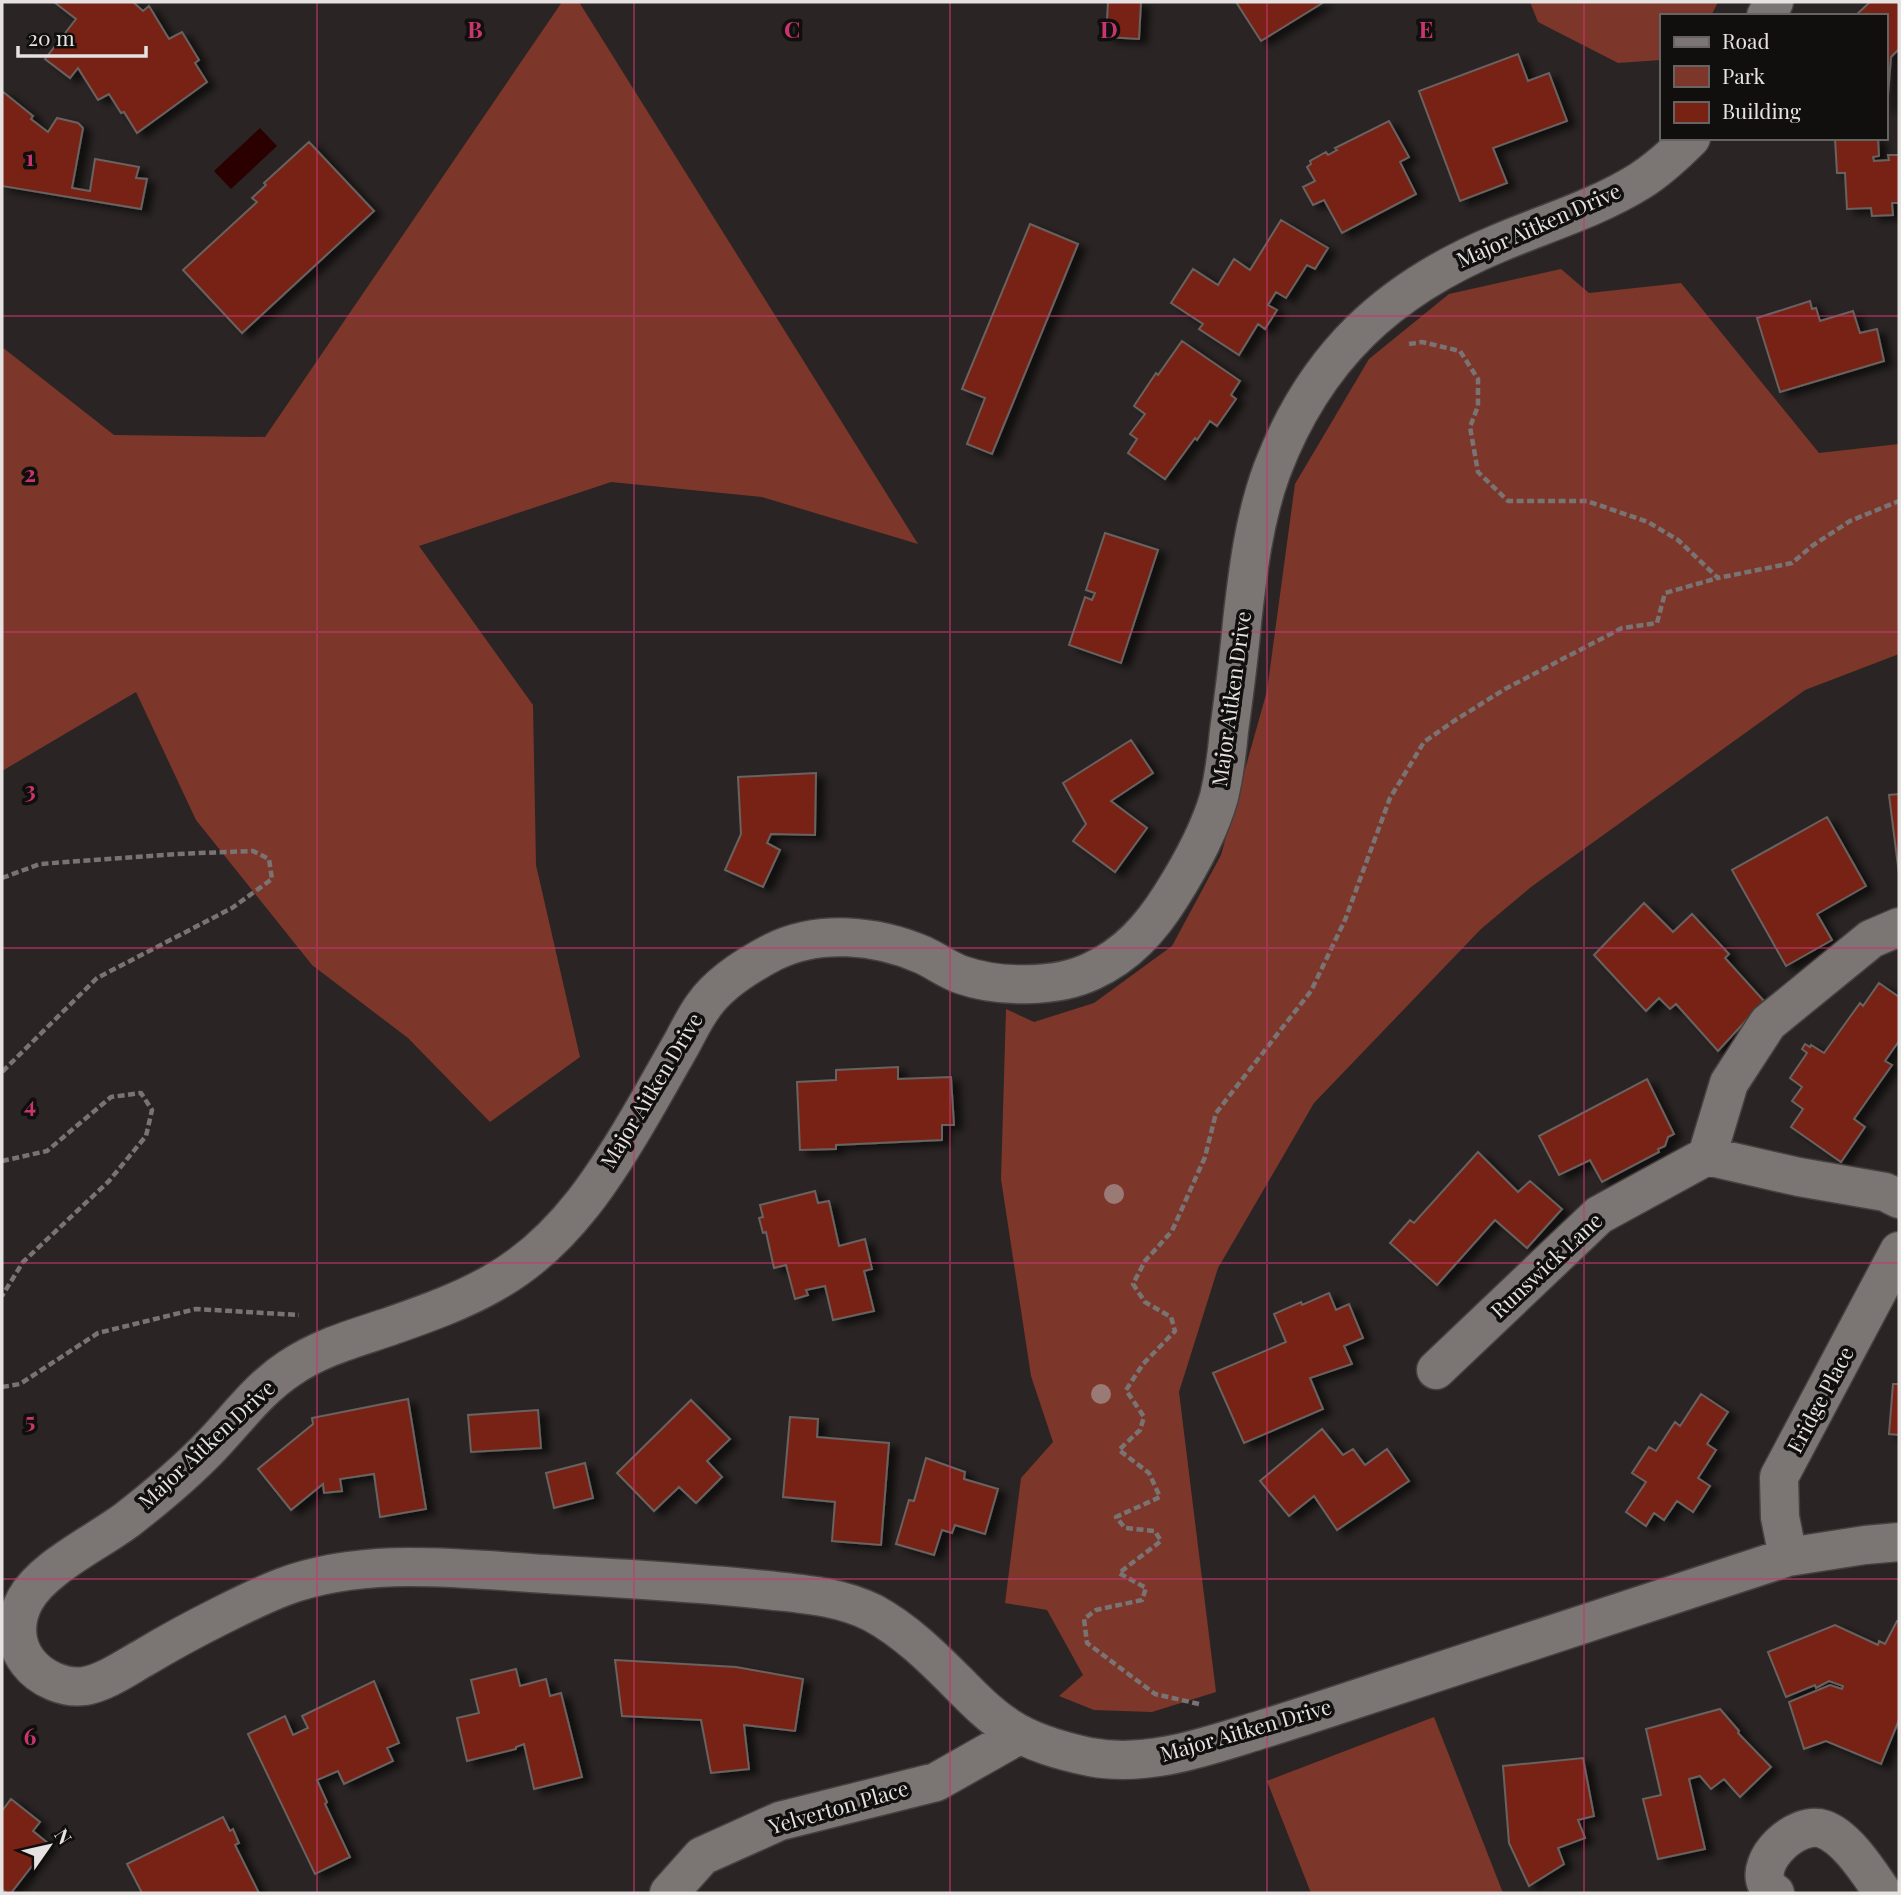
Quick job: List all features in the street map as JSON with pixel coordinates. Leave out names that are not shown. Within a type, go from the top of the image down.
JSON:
[{"type":"street","name":"Major Aitken Drive","points":[[1689,140],[1663,165],[1613,196],[1484,249],[1417,285],[1362,328],[1315,383],[1292,425],[1271,473],[1255,529],[1227,753],[1218,802],[1181,880],[1155,922],[1126,950],[1091,971],[1062,982],[1029,984],[967,977],[912,950],[870,938],[787,944],[746,968],[709,996],[629,1135],[569,1222],[546,1246],[519,1268],[482,1290],[404,1321],[330,1346],[294,1365],[261,1390],[206,1452],[148,1502],[128,1519],[49,1573],[32,1589],[21,1607],[16,1630],[22,1654],[33,1668],[51,1681],[74,1689],[113,1675],[178,1638],[279,1588],[333,1574],[412,1567],[697,1582],[818,1595],[866,1609],[889,1623],[916,1643],[998,1721],[1019,1735],[1053,1748],[1106,1760],[1138,1760],[1166,1756],[1287,1721],[1788,1558],[1899,1542]]},
{"type":"street","points":[[1899,927],[1871,939],[1768,1023],[1729,1083],[1707,1156],[1799,1177],[1885,1192],[1899,1199]]},
{"type":"street","name":"Runswick Lane","points":[[1436,1370],[1599,1215],[1707,1156]]},
{"type":"street","name":"Eridge Place","points":[[1788,1558],[1780,1517],[1779,1478],[1899,1251]]},
{"type":"street","name":"Yelverton Place","points":[[669,1893],[702,1856],[780,1821],[936,1782],[1019,1735]]},
{"type":"street","points":[[1775,1893],[1767,1885],[1765,1871],[1772,1856],[1782,1842],[1795,1832],[1810,1827],[1825,1829],[1842,1841],[1868,1870],[1882,1893]]},
{"type":"path","points":[[1362,328],[1386,349],[1422,341],[1460,351],[1478,379],[1478,406],[1469,427],[1478,472],[1508,500],[1587,501],[1648,522],[1678,540],[1718,578]]},
{"type":"path","points":[[1209,1706],[1155,1694],[1087,1643],[1084,1619],[1090,1614],[1096,1610],[1142,1600],[1146,1588],[1119,1573],[1161,1541],[1155,1531],[1125,1528],[1116,1517],[1160,1497],[1149,1473],[1119,1450],[1140,1430],[1144,1417],[1126,1390],[1143,1364],[1175,1331],[1171,1317],[1145,1302],[1133,1284],[1145,1261],[1172,1231],[1205,1157],[1216,1112],[1311,991],[1345,920],[1390,798],[1423,742],[1505,689],[1622,628],[1657,623],[1665,593],[1718,578],[1792,563],[1850,521],[1899,501]]},
{"type":"path","points":[[2,878],[40,864],[253,851],[269,859],[272,879],[232,908],[97,978],[2,1072]]},
{"type":"path","points":[[2,1161],[47,1151],[111,1097],[141,1093],[152,1110],[146,1136],[110,1181],[23,1262],[2,1296]]},
{"type":"path","points":[[2,1387],[20,1384],[97,1333],[196,1309],[302,1315]]},
{"type":"green space","points":[[562,2],[579,2],[918,544],[762,497],[611,482],[419,546],[533,705],[536,865],[580,1057],[490,1122],[408,1038],[312,965],[196,820],[136,692],[2,771],[2,347],[114,435],[265,437]]},
{"type":"green space","points":[[1530,2],[1718,2],[1712,14],[1660,14],[1660,60],[1618,63],[1538,22]]},
{"type":"green space","points":[[1561,269],[1589,293],[1681,283],[1819,453],[1899,444],[1899,654],[1805,690],[1531,887],[1481,929],[1314,1103],[1218,1268],[1179,1392],[1216,1692],[1152,1712],[1094,1710],[1059,1696],[1083,1675],[1047,1610],[1005,1603],[1021,1478],[1053,1442],[1031,1376],[1001,1179],[1006,1009],[1034,1022],[1094,1003],[1172,946],[1221,855],[1267,691],[1295,484],[1369,359],[1449,294]]},
{"type":"green space","points":[[1434,1717],[1503,1893],[1311,1893],[1267,1781]]},
{"type":"shaded area","points":[[260,128],[277,146],[231,189],[214,171]]},
{"type":"building","points":[[54,2],[133,2],[143,11],[149,6],[169,39],[182,32],[199,60],[195,63],[207,82],[137,133],[109,94],[98,100],[78,68],[70,78],[45,59],[76,19]]},
{"type":"building","points":[[1108,2],[1141,2],[1139,39],[1106,37]]},
{"type":"building","points":[[1236,2],[1324,2],[1261,41]]},
{"type":"building","points":[[1870,2],[1899,4],[1899,49],[1891,57],[1887,108],[1887,14],[1857,14]]},
{"type":"building","points":[[1518,54],[1528,81],[1549,73],[1567,121],[1493,148],[1507,183],[1460,201],[1419,91]]},
{"type":"building","points":[[2,91],[48,132],[57,118],[78,123],[83,128],[72,188],[90,191],[95,159],[139,167],[136,178],[147,179],[141,209],[2,186]]},
{"type":"building","points":[[1389,121],[1409,157],[1400,162],[1416,194],[1342,233],[1324,200],[1313,205],[1303,187],[1315,181],[1307,167],[1311,164],[1310,161],[1326,152],[1328,155],[1337,150],[1335,148]]},
{"type":"building","points":[[1835,140],[1878,140],[1879,156],[1873,157],[1874,161],[1889,160],[1888,155],[1899,155],[1899,203],[1892,203],[1893,215],[1872,216],[1871,208],[1847,209],[1845,173],[1837,173]]},
{"type":"building","points":[[309,142],[374,211],[242,333],[183,270],[257,202],[252,198],[266,185],[264,183]]},
{"type":"building","points":[[1281,220],[1328,248],[1315,269],[1307,265],[1286,298],[1276,292],[1268,305],[1277,310],[1265,329],[1258,324],[1239,355],[1199,329],[1203,324],[1171,303],[1193,269],[1218,285],[1234,259],[1250,270]]},
{"type":"building","points":[[1030,224],[1078,244],[992,454],[967,444],[985,398],[962,389]]},
{"type":"building","points":[[1810,301],[1812,309],[1816,308],[1820,321],[1853,311],[1860,333],[1877,329],[1884,361],[1780,392],[1757,318]]},
{"type":"building","points":[[1182,341],[1240,381],[1231,395],[1236,399],[1217,426],[1210,421],[1165,479],[1128,453],[1137,439],[1130,434],[1145,414],[1134,406]]},
{"type":"building","points":[[1105,533],[1158,550],[1121,663],[1069,645],[1085,597],[1092,600],[1095,593],[1086,590]]},
{"type":"building","points":[[1131,740],[1153,773],[1111,801],[1147,828],[1115,872],[1073,841],[1086,824],[1063,783]]},
{"type":"building","points":[[816,773],[815,835],[771,834],[767,843],[780,850],[763,887],[725,870],[741,834],[738,777]]},
{"type":"building","points":[[1899,794],[1899,874],[1889,795]]},
{"type":"building","points":[[1827,817],[1866,886],[1817,914],[1832,940],[1786,966],[1732,870]]},
{"type":"building","points":[[1644,903],[1673,932],[1692,914],[1729,954],[1725,958],[1764,1001],[1718,1051],[1676,1004],[1670,1009],[1659,998],[1646,1011],[1594,955]]},
{"type":"building","points":[[1879,983],[1899,997],[1899,1041],[1885,1061],[1892,1065],[1854,1119],[1865,1127],[1841,1162],[1791,1127],[1803,1109],[1792,1101],[1802,1087],[1790,1078],[1807,1053],[1802,1049],[1805,1044],[1824,1053],[1860,1003],[1863,1006]]},
{"type":"building","points":[[898,1067],[898,1079],[951,1077],[954,1125],[942,1125],[942,1140],[836,1145],[836,1149],[800,1150],[797,1082],[836,1080],[836,1070]]},
{"type":"building","points":[[1647,1079],[1674,1134],[1668,1137],[1665,1146],[1658,1149],[1659,1152],[1602,1182],[1590,1160],[1559,1175],[1539,1136]]},
{"type":"building","points":[[1478,1152],[1518,1192],[1530,1181],[1562,1209],[1527,1248],[1495,1220],[1437,1285],[1390,1243],[1410,1220],[1414,1223]]},
{"type":"building","points":[[815,1191],[818,1203],[829,1201],[839,1246],[865,1239],[872,1269],[864,1271],[874,1311],[833,1320],[825,1286],[806,1290],[808,1295],[795,1299],[786,1265],[774,1268],[766,1232],[763,1233],[759,1218],[763,1217],[760,1205]]},
{"type":"building","points":[[1329,1293],[1336,1310],[1349,1304],[1363,1338],[1344,1346],[1352,1364],[1310,1378],[1323,1409],[1244,1443],[1213,1373],[1286,1342],[1274,1314]]},
{"type":"building","points":[[1893,1384],[1899,1384],[1899,1435],[1889,1434]]},
{"type":"building","points":[[1701,1394],[1728,1412],[1707,1444],[1716,1450],[1698,1478],[1710,1486],[1693,1512],[1677,1501],[1664,1520],[1654,1513],[1646,1526],[1626,1512],[1646,1482],[1632,1473],[1649,1447],[1656,1451],[1675,1422],[1680,1426]]},
{"type":"building","points":[[408,1399],[426,1509],[380,1517],[374,1474],[340,1479],[342,1491],[324,1493],[323,1484],[291,1510],[258,1469],[313,1424],[312,1418]]},
{"type":"building","points":[[691,1400],[730,1439],[707,1461],[722,1477],[696,1503],[679,1487],[654,1511],[617,1473]]},
{"type":"building","points":[[538,1410],[541,1448],[471,1452],[468,1415]]},
{"type":"building","points":[[790,1417],[818,1419],[817,1437],[889,1443],[881,1545],[832,1541],[835,1502],[783,1497]]},
{"type":"building","points":[[1322,1429],[1343,1455],[1353,1449],[1365,1465],[1387,1449],[1409,1481],[1337,1530],[1314,1496],[1289,1516],[1260,1481]]},
{"type":"building","points":[[926,1458],[965,1472],[964,1479],[998,1489],[985,1534],[955,1525],[952,1533],[942,1530],[934,1555],[896,1544],[909,1500],[914,1501]]},
{"type":"building","points":[[585,1463],[593,1498],[554,1508],[546,1473]]},
{"type":"building","points":[[1897,1621],[1899,1720],[1881,1764],[1826,1741],[1804,1749],[1789,1702],[1830,1685],[1842,1689],[1843,1686],[1829,1681],[1786,1697],[1768,1652],[1835,1625],[1878,1645],[1879,1641],[1885,1644]]},
{"type":"building","points":[[615,1660],[736,1667],[803,1679],[795,1731],[744,1725],[749,1769],[711,1773],[701,1720],[622,1716]]},
{"type":"building","points":[[516,1669],[520,1686],[546,1679],[550,1696],[561,1693],[582,1777],[534,1789],[524,1744],[516,1749],[467,1761],[457,1718],[479,1713],[471,1680]]},
{"type":"building","points":[[374,1681],[399,1743],[387,1748],[393,1761],[344,1784],[338,1771],[317,1780],[327,1802],[325,1804],[350,1857],[315,1874],[248,1734],[285,1716],[293,1735],[308,1728],[302,1716]]},
{"type":"building","points":[[1720,1709],[1738,1733],[1771,1767],[1740,1797],[1724,1779],[1711,1789],[1700,1776],[1689,1779],[1705,1849],[1658,1859],[1643,1799],[1661,1795],[1646,1729]]},
{"type":"building","points":[[1583,1758],[1594,1816],[1578,1820],[1585,1838],[1558,1848],[1564,1864],[1529,1886],[1509,1843],[1503,1766]]},
{"type":"building","points":[[11,1799],[40,1822],[33,1831],[49,1844],[11,1893],[7,1893],[2,1889],[2,1811]]},
{"type":"building","points":[[223,1817],[230,1831],[233,1829],[239,1843],[235,1845],[259,1893],[142,1893],[127,1864]]}]
